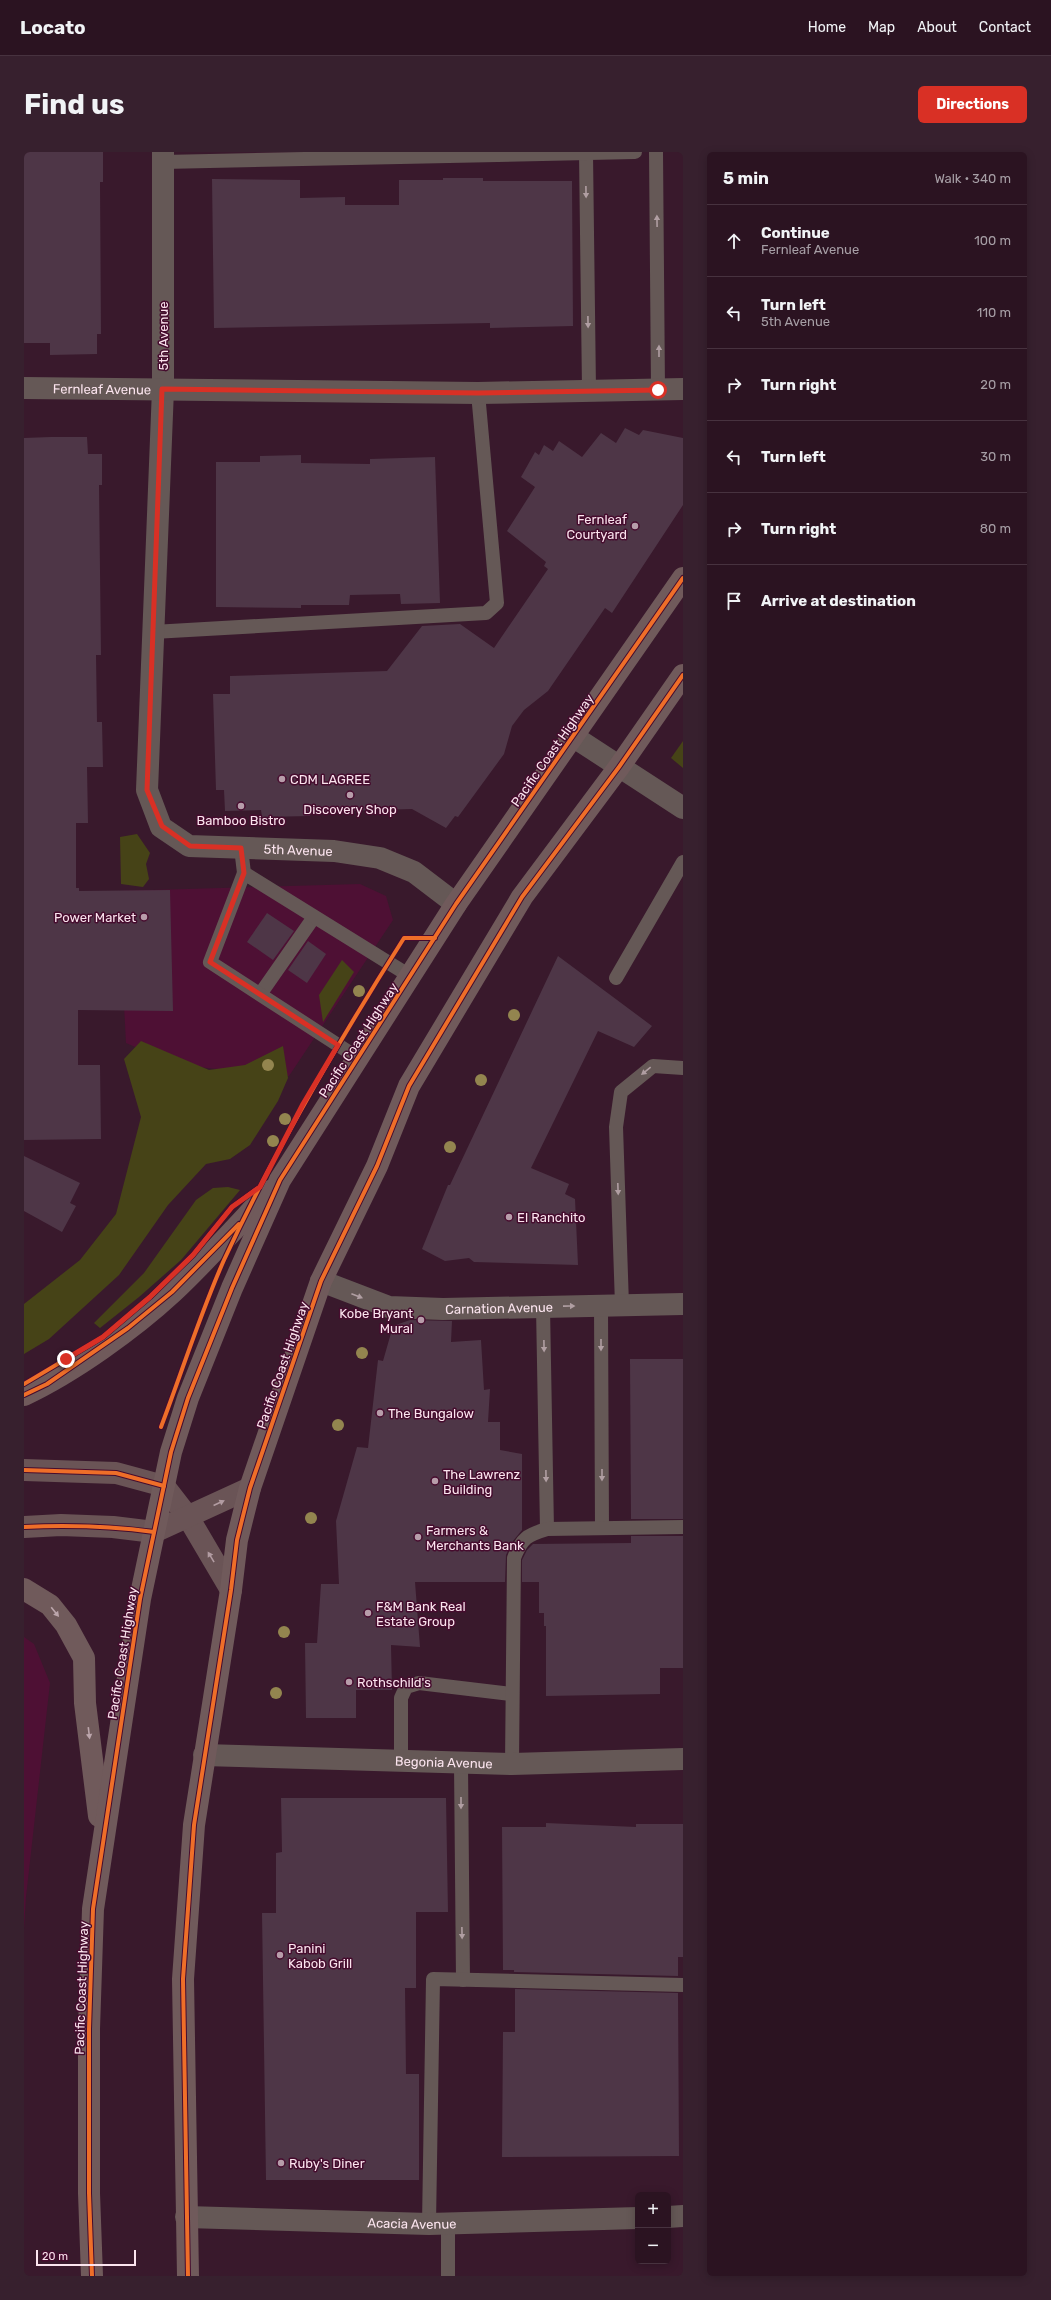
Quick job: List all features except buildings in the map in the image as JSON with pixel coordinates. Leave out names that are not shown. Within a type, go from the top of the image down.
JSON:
[{"type":"highway","name":"Pacific Coast Highway","points":[[92,2276],[89,2193],[88,2029],[94,1909],[139,1607],[164,1486],[188,1398],[232,1288],[280,1180],[456,904],[574,737],[683,578]]},
{"type":"highway","name":"Pacific Coast Highway","points":[[188,2276],[183,1979],[194,1825],[231,1590],[237,1540],[250,1488],[321,1281],[377,1166],[409,1086],[522,896],[619,767],[683,675]]},
{"type":"highway","points":[[24,1395],[47,1384],[101,1348],[172,1292],[280,1180]]},
{"type":"highway","points":[[24,1589],[50,1605],[66,1626],[84,1658],[85,1703],[103,1844]]},
{"type":"main road","points":[[24,1470],[116,1473],[164,1486],[188,1517],[231,1590]]},
{"type":"main road","points":[[24,1527],[61,1525],[113,1527],[154,1532],[250,1488]]},
{"type":"street","name":"5th Avenue","points":[[163,157],[162,389],[147,790],[162,826],[190,846],[334,851],[380,858],[414,872],[456,904]]},
{"type":"street","name":"Fernleaf Avenue","points":[[24,388],[478,393],[683,389]]},
{"type":"street","points":[[574,737],[683,808]]},
{"type":"street","name":"Carnation Avenue","points":[[321,1281],[389,1307],[443,1309],[683,1304]]},
{"type":"street","name":"Begonia Avenue","points":[[204,1755],[461,1764],[683,1759]]},
{"type":"street","points":[[671,2217],[683,2216]]},
{"type":"street","name":"Acacia Avenue","points":[[186,2217],[438,2224],[635,2218]]},
{"type":"lane","points":[[163,157],[635,152]]},
{"type":"lane","points":[[656,152],[658,390]]},
{"type":"lane","points":[[586,153],[589,390]]},
{"type":"lane","points":[[153,632],[486,613],[497,603],[478,393]]},
{"type":"lane","points":[[241,848],[244,873],[210,962],[261,993],[358,1058]]},
{"type":"lane","points":[[616,978],[683,862]]},
{"type":"lane","points":[[244,873],[410,976]]},
{"type":"lane","points":[[261,993],[314,917]]},
{"type":"lane","points":[[602,1528],[611,1305],[616,1127],[621,1092],[653,1066],[683,1068]]},
{"type":"lane","points":[[543,1307],[547,1529]]},
{"type":"lane","points":[[512,1764],[511,1694],[514,1558],[519,1544],[528,1535],[547,1529],[683,1527]]},
{"type":"lane","points":[[401,1762],[401,1698],[406,1687],[419,1683],[511,1694]]},
{"type":"lane","points":[[461,1764],[463,1980]]},
{"type":"lane","points":[[448,2276],[438,2224],[433,1979],[683,1985]]},
{"type":"shaded area","points":[[683,741],[683,768],[671,758]]},
{"type":"shaded area","points":[[137,834],[150,853],[146,864],[149,879],[143,887],[121,884],[120,837]]},
{"type":"shaded area","points":[[360,884],[386,896],[393,920],[289,1076],[177,1065],[126,1043],[118,891]]},
{"type":"shaded area","points":[[342,960],[354,972],[323,1022],[319,995]]},
{"type":"shaded area","points":[[141,1041],[209,1070],[245,1065],[283,1046],[288,1078],[278,1101],[250,1145],[230,1159],[206,1164],[168,1205],[119,1275],[49,1339],[24,1354],[24,1304],[80,1260],[116,1214],[141,1117],[124,1059]]},
{"type":"shaded area","points":[[228,1187],[240,1190],[181,1260],[139,1297],[100,1328],[94,1323],[144,1273],[196,1200],[213,1188]]},
{"type":"shaded area","points":[[24,1637],[34,1644],[50,1683],[26,1897],[24,1929]]},
{"type":"cycle path","points":[[92,2276],[89,2193],[89,2029],[93,1909],[140,1599],[171,1452],[188,1398],[232,1288],[280,1180],[456,904],[683,578]]},
{"type":"cycle path","points":[[188,2276],[183,1979],[194,1825],[231,1590],[237,1540],[250,1488],[321,1281],[377,1166],[409,1086],[522,897],[619,767],[683,675]]},
{"type":"cycle path","points":[[161,1427],[215,1280],[244,1218],[286,1136],[355,1016],[404,938],[435,938]]},
{"type":"cycle path","points":[[24,1384],[103,1337],[150,1297],[193,1255],[232,1207],[258,1188]]},
{"type":"cycle path","points":[[24,1395],[47,1384],[128,1328],[172,1292],[239,1224]]},
{"type":"cycle path","points":[[24,1470],[116,1473],[164,1486]]},
{"type":"cycle path","points":[[24,1527],[89,1526],[154,1532]]},
{"type":"place","name":"Fernleaf Courtyard","points":[[635,526]]},
{"type":"place","name":"CDM LAGREE","points":[[282,779]]},
{"type":"place","name":"Discovery Shop","points":[[350,795]]},
{"type":"place","name":"Bamboo Bistro","points":[[241,806]]},
{"type":"place","name":"Power Market","points":[[144,917]]},
{"type":"place","name":"El Ranchito","points":[[509,1217]]},
{"type":"place","name":"Kobe Bryant Mural","points":[[421,1320]]},
{"type":"place","name":"The Bungalow","points":[[380,1413]]},
{"type":"place","name":"The Lawrenz Building","points":[[435,1481]]},
{"type":"place","name":"Farmers & Merchants Bank","points":[[418,1537]]},
{"type":"place","name":"F&M Bank Real Estate Group","points":[[368,1613]]},
{"type":"place","name":"Rothschild's","points":[[349,1682]]},
{"type":"place","name":"Panini Kabob Grill","points":[[280,1955]]},
{"type":"place","name":"Ruby's Diner","points":[[281,2163]]},
{"type":"route","points":[[66,1359],[103,1337],[150,1297],[193,1255],[232,1207],[260,1187],[303,1104],[338,1045],[261,993],[210,962],[244,873],[241,848],[190,846],[162,826],[147,790],[162,389],[478,393],[658,390]]}]
